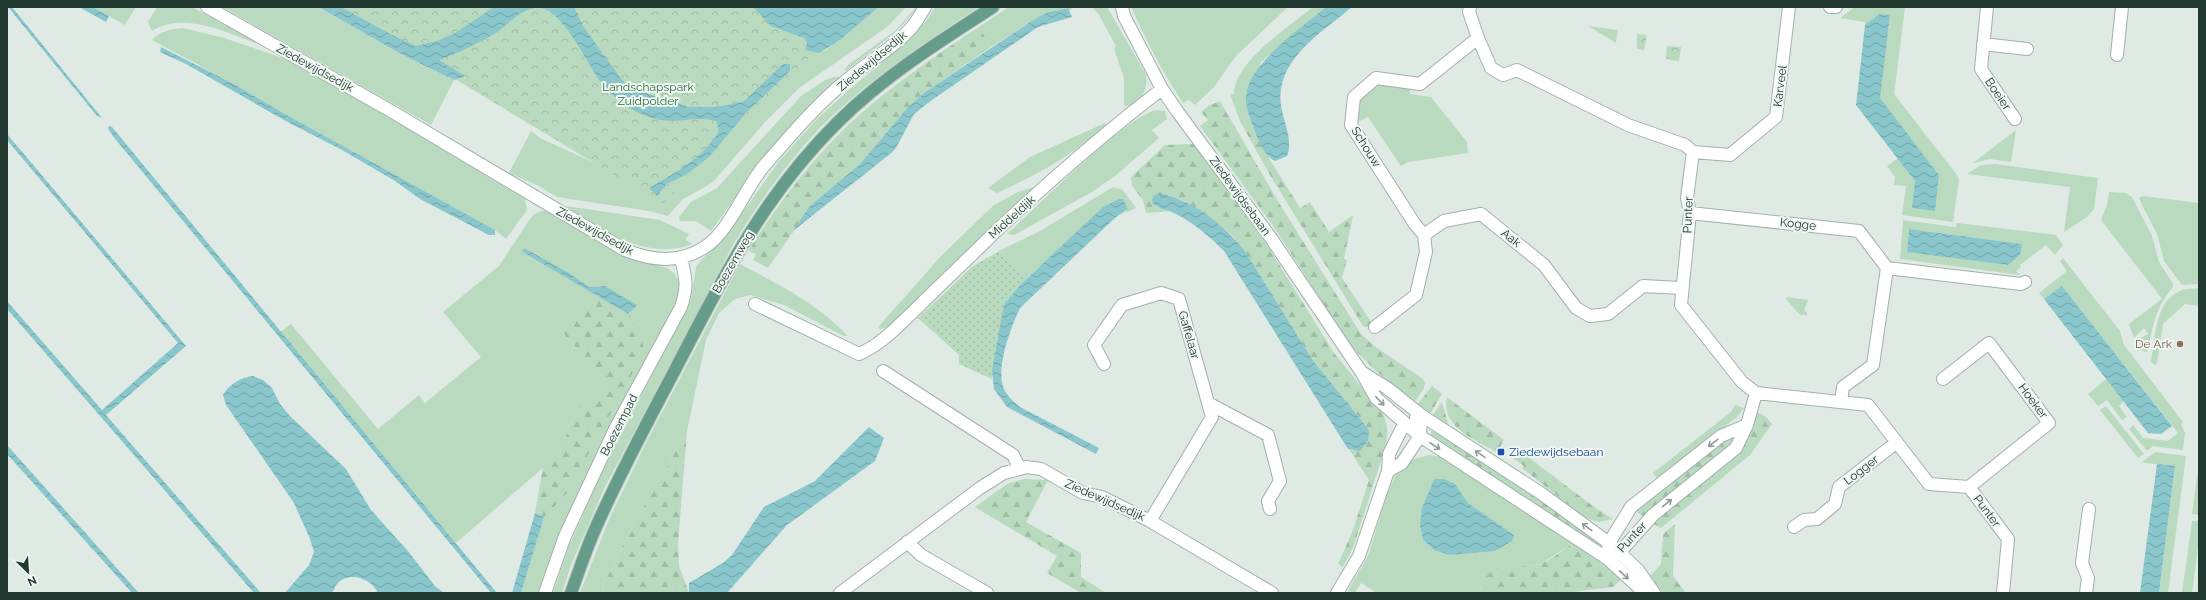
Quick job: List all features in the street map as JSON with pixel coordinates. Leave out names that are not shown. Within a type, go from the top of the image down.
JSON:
[{"type":"main road","name":"Boezemweg","points":[[571,593],[595,528],[617,482],[719,284],[751,230],[792,173],[839,121],[895,74],[993,7]]},
{"type":"street","name":"Ziedewijdsedijk","points":[[207,7],[391,111],[625,250],[643,258],[659,260],[681,258],[707,246],[719,234],[760,171],[792,134],[847,79],[894,44],[912,27],[926,7]]},
{"type":"street","name":"Ziedewijdsebaan","points":[[1114,7],[1123,12],[1162,89],[1271,238],[1362,373],[1376,398],[1404,424],[1420,436],[1608,559],[1645,593]]},
{"type":"street","points":[[1470,7],[1469,12],[1491,68],[1503,75],[1517,70],[1628,125],[1685,145],[1693,152]]},
{"type":"street","name":"Karveel","points":[[1693,152],[1730,155],[1776,117],[1790,7]]},
{"type":"street","points":[[1830,7],[1836,7]]},
{"type":"street","name":"Boeier","points":[[1987,7],[1981,69],[2015,119]]},
{"type":"street","points":[[2118,56],[2122,7]]},
{"type":"street","name":"Schouw","points":[[1424,235],[1414,223],[1351,125],[1354,97],[1376,78],[1420,84],[1478,38]]},
{"type":"street","points":[[1983,44],[2027,49]]},
{"type":"street","name":"Middeldijk","points":[[755,304],[859,354],[867,351],[889,334],[1046,187],[1121,121],[1162,89]]},
{"type":"street","name":"Punter","points":[[1693,152],[1687,198],[1690,213],[1680,305],[1742,382],[1756,393],[1868,405],[1929,484],[1969,487],[2008,539],[2003,593]]},
{"type":"street","name":"Kogge","points":[[1690,213],[1859,230],[1887,268]]},
{"type":"street","name":"Aak","points":[[1424,235],[1444,221],[1481,214],[1544,265],[1576,308],[1590,316],[1608,314],[1643,286],[1681,288]]},
{"type":"street","points":[[1375,327],[1416,295],[1426,252],[1424,235]]},
{"type":"street","name":"Boezempad","points":[[545,593],[565,536],[616,427],[681,307],[686,292],[686,280],[681,258]]},
{"type":"street","points":[[1841,402],[1843,387],[1873,365],[1887,268],[2021,284],[2025,282]]},
{"type":"street","name":"Gaffelaar","points":[[1104,364],[1094,345],[1122,304],[1161,293],[1179,299],[1212,417],[1150,521]]},
{"type":"street","name":"Hoeker","points":[[1943,379],[1989,343],[2050,423],[1969,487]]},
{"type":"street","points":[[883,370],[1012,455],[1020,469]]},
{"type":"street","name":"Ziedewijdsebaan","points":[[1362,373],[1388,388],[1421,415],[1542,494],[1609,543],[1620,552],[1643,576],[1654,593]]},
{"type":"street","name":"Punter","points":[[1608,559],[1620,552],[1653,515],[1736,448],[1747,425],[1756,393]]},
{"type":"street","points":[[1208,403],[1268,435],[1280,481],[1268,501],[1270,510]]},
{"type":"street","points":[[1337,593],[1359,556],[1388,471],[1390,454],[1404,424],[1421,415]]},
{"type":"street","points":[[1388,471],[1402,463],[1420,436],[1421,415]]},
{"type":"street","name":"Punter","points":[[1608,559],[1609,543],[1631,507],[1721,436],[1747,425]]},
{"type":"street","name":"Logger","points":[[1794,527],[1804,520],[1817,519],[1835,504],[1839,487],[1897,442]]},
{"type":"street","name":"Ziedewijdsedijk","points":[[841,593],[980,488],[1004,473],[1026,467],[1041,469],[1083,493],[1102,497],[1150,521],[1272,593]]},
{"type":"street","points":[[2086,593],[2088,578],[2082,563],[2088,509]]},
{"type":"street","points":[[907,542],[921,555],[987,593]]},
{"type":"green space","points":[[93,7],[136,7],[125,25]]},
{"type":"green space","points":[[157,7],[192,7],[261,45],[221,30],[192,23],[165,25],[152,31],[148,22]]},
{"type":"green space","points":[[222,7],[317,7],[401,54],[454,80],[431,125]]},
{"type":"green space","name":"Landschapspark Zuidpolder","points":[[336,7],[770,7],[808,58],[662,204]]},
{"type":"green space","points":[[753,7],[804,38],[812,50],[824,51],[840,40],[879,7],[906,7],[887,27],[799,88],[765,122],[714,181],[683,199],[668,216],[649,211],[557,197],[539,186],[509,173],[531,131],[540,138],[649,188]]},
{"type":"green space","points":[[916,7],[918,7],[896,32],[846,71],[845,69],[849,64],[895,31]]},
{"type":"green space","points":[[935,7],[979,7],[902,59],[847,102],[816,132],[790,162],[767,193],[734,243],[604,489],[571,565],[562,593],[553,593],[569,546],[604,468],[691,300],[696,267],[703,258],[720,244],[780,160],[817,119],[851,88],[904,45],[927,20]]},
{"type":"green space","points":[[1009,7],[1074,7],[1069,11],[1068,8],[1048,12],[991,47],[979,27]]},
{"type":"green space","points":[[1092,7],[1107,7],[1145,73],[1145,89],[1140,99],[1136,103],[1125,106],[1124,78],[1114,49],[1116,46],[1099,15]]},
{"type":"green space","points":[[1131,7],[1288,7],[1236,56],[1214,87],[1195,105],[1189,100],[1183,103],[1155,56]]},
{"type":"green space","points":[[1313,7],[1326,7],[1261,62],[1246,101],[1249,117],[1240,121],[1230,94],[1234,94],[1237,82],[1243,69],[1265,46]]},
{"type":"green space","points":[[1855,7],[1905,7],[1894,94],[1957,175],[1959,180],[1953,222],[1902,215],[1906,186],[1894,185],[1895,177],[1887,166],[1898,158],[1915,181],[1939,175],[1879,98],[1890,16],[1879,14],[1865,25],[1865,22],[1840,18]]},
{"type":"green space","points":[[1588,26],[1618,30],[1616,43]]},
{"type":"green space","points":[[979,27],[991,47],[924,93],[908,107],[860,164],[800,222],[768,268],[753,260],[756,254],[748,251],[759,234],[794,185],[834,139],[863,111],[895,86],[928,61]]},
{"type":"green space","points":[[183,28],[224,38],[298,63],[381,109],[525,199],[527,210],[506,239],[495,230],[285,114],[234,84],[152,40],[159,34],[166,31]]},
{"type":"green space","points":[[1637,34],[1647,35],[1644,50],[1637,49]]},
{"type":"green space","points":[[1667,46],[1681,47],[1679,61],[1666,59]]},
{"type":"green space","points":[[840,77],[771,149],[711,231],[696,221],[680,221],[679,217],[691,202],[717,188],[801,96],[825,80]]},
{"type":"green space","points":[[1379,84],[1410,87],[1410,94],[1431,97],[1467,142],[1468,153],[1408,162],[1401,166],[1368,117],[1358,122],[1360,100]]},
{"type":"green space","points":[[1220,101],[1279,203],[1361,334],[1377,348],[1423,379],[1425,383],[1424,388],[1414,403],[1376,371],[1349,344],[1274,227],[1200,126],[1208,120],[1201,112],[1208,106]]},
{"type":"green space","points":[[1157,110],[1165,111],[1167,119],[1152,130],[1159,138],[1115,176],[1092,192],[1014,235],[1007,234],[1081,164],[1143,115]]},
{"type":"green space","points":[[1249,117],[1259,142],[1300,208],[1310,202],[1329,232],[1353,215],[1344,259],[1347,260],[1342,278],[1372,323],[1366,327],[1363,326],[1267,170],[1240,121]]},
{"type":"green space","points":[[1105,123],[1106,125],[1080,146],[1054,164],[1027,179],[997,193],[988,188],[1030,157]]},
{"type":"green space","points":[[2016,130],[2011,162],[1990,159],[1973,163]]},
{"type":"green space","points":[[1193,144],[1267,245],[1334,353],[1382,412],[1385,420],[1387,432],[1386,445],[1353,548],[1343,567],[1338,564],[1353,530],[1369,480],[1349,449],[1354,451],[1330,383],[1314,362],[1245,251],[1232,235],[1201,211],[1185,201],[1164,194],[1155,207],[1171,211],[1146,213],[1143,200],[1132,186],[1131,177],[1165,145]]},
{"type":"green space","points":[[1996,164],[2098,178],[2094,209],[2087,217],[2064,232],[2070,187],[1967,174],[1981,165]]},
{"type":"green space","points":[[1033,187],[1034,190],[888,327],[880,329],[878,327],[943,254],[994,205],[1018,192]]},
{"type":"green space","points":[[1113,187],[1123,190],[1136,208],[1125,213],[1128,209],[1036,269],[1026,279],[1001,250],[1040,231]]},
{"type":"green space","points":[[2109,192],[2126,193],[2132,197],[2152,236],[2159,262],[2173,284],[2173,287],[2158,310],[2151,333],[2148,351],[2144,352],[2135,341],[2148,334],[2144,328],[2134,338],[2129,324],[2162,299],[2101,220],[2107,205]]},
{"type":"green space","points":[[2143,196],[2199,203],[2199,284],[2182,285],[2164,261],[2157,234],[2139,198]]},
{"type":"green space","points":[[566,206],[660,220],[689,234],[686,240],[693,244],[676,248],[659,249],[626,241],[610,234]]},
{"type":"green space","points":[[547,211],[633,258],[667,268],[674,273],[681,285],[680,297],[540,593],[521,593],[544,517],[567,493],[640,326],[628,314],[630,312],[605,286],[589,287],[569,273],[523,248],[524,253],[599,297],[561,331],[607,383],[578,407],[559,454],[456,543],[280,332],[291,324],[378,429],[419,395],[425,403],[481,357],[443,312],[499,266],[530,219],[534,214]]},
{"type":"green space","points":[[1903,220],[1956,227],[1957,223],[2056,235],[2063,245],[2055,255],[2046,245],[2020,265],[2021,267],[2016,271],[2020,275],[1900,259]],"holes":[[[1909,229],[2021,244],[2020,255],[1907,252]]]},
{"type":"green space","points":[[1001,250],[1026,279],[1004,304],[992,379],[959,364],[959,355],[918,318],[973,266]]},
{"type":"green space","points":[[2063,258],[2120,331],[2124,345],[2183,422],[2181,424],[2185,433],[2183,450],[2153,446],[2147,451],[2129,429],[2133,425],[2143,438],[2168,441],[2178,433],[2062,286],[2044,299],[2039,293],[2067,271],[2060,261]]},
{"type":"green space","points":[[740,264],[811,305],[824,314],[848,336],[844,336],[784,305],[750,295],[735,299],[719,313],[706,340],[687,431],[637,519],[604,583],[602,593],[580,593],[610,517],[647,441]]},
{"type":"green space","points":[[2199,288],[2199,306],[2185,304],[2163,324],[2157,364],[2154,365],[2151,361],[2156,332],[2165,303],[2171,296],[2182,290]]},
{"type":"green space","points":[[599,297],[628,314],[640,326],[644,352],[567,493],[544,517],[535,513],[543,467],[559,454],[578,407],[607,383],[561,331]]},
{"type":"green space","points":[[1787,297],[1808,300],[1804,311],[1807,312],[1807,315],[1800,315],[1786,299]]},
{"type":"green space","points":[[2106,379],[2124,401],[2119,406],[2127,417],[2122,420],[2107,400],[2098,406],[2088,394]]},
{"type":"green space","points":[[1432,386],[1442,394],[1430,414],[1417,405]]},
{"type":"green space","points":[[1447,397],[1504,440],[1497,452],[1470,437],[1454,424],[1449,417],[1446,407]]},
{"type":"green space","points":[[1442,402],[1449,427],[1432,416]]},
{"type":"green space","points":[[1735,405],[1744,408],[1737,417],[1658,479],[1653,473],[1731,412]]},
{"type":"green space","points":[[2106,406],[2144,454],[2138,458],[2100,410]]},
{"type":"green space","points":[[1757,412],[1765,416],[1772,424],[1750,455],[1661,528],[1652,523],[1735,456],[1746,442]]},
{"type":"green space","points":[[687,431],[678,544],[679,566],[689,593],[602,593],[604,583],[637,519]]},
{"type":"green space","points":[[1431,431],[1443,434],[1597,539],[1601,545],[1591,543],[1431,435]]},
{"type":"green space","points":[[1728,436],[1734,439],[1734,444],[1644,517],[1635,511]]},
{"type":"green space","points":[[1516,448],[1597,509],[1613,519],[1599,522],[1585,518],[1522,468],[1524,466],[1510,456]]},
{"type":"green space","points":[[2155,452],[2186,456],[2168,593],[2159,593],[2175,467],[2142,462]]},
{"type":"green space","points":[[1429,455],[1449,458],[1573,543],[1542,563],[1523,568],[1503,568],[1481,586],[1482,593],[1377,593],[1361,583],[1355,593],[1348,591],[1369,554],[1386,496],[1396,474],[1410,460]],"holes":[[[1455,484],[1468,503],[1514,536],[1434,550],[1423,540],[1420,526]]]},
{"type":"green space","points":[[2198,471],[2199,472],[2199,515],[2192,514]]},
{"type":"green space","points":[[1024,479],[1048,480],[1026,522],[1081,553],[1081,577],[1106,593],[1081,593],[1047,573],[1057,556],[975,507],[1007,484]]},
{"type":"green space","points":[[2192,521],[2199,521],[2199,539],[2192,593],[2182,593]]},
{"type":"green space","points":[[1675,524],[1673,576],[1686,593],[1663,593],[1650,576],[1661,564],[1663,534]]},
{"type":"green space","points":[[1573,543],[1599,560],[1621,580],[1613,587],[1565,593],[1482,593],[1482,582],[1487,575],[1494,571],[1542,563]]},
{"type":"water","points":[[8,7],[12,7],[102,118],[97,116]]},
{"type":"water","points":[[79,7],[93,7],[109,16],[106,22]]},
{"type":"water","points":[[318,7],[341,7],[392,35],[416,46],[437,41],[455,33],[494,7],[574,7],[583,26],[622,80],[636,90],[689,107],[716,107],[743,102],[783,64],[790,64],[790,71],[746,113],[709,157],[687,174],[667,184],[657,196],[649,188],[688,164],[705,149],[719,131],[716,121],[700,119],[674,121],[663,120],[643,115],[633,110],[615,97],[601,82],[564,25],[554,15],[545,9],[535,8],[523,12],[488,38],[439,60],[465,76],[454,80],[401,54]]},
{"type":"water","points":[[753,7],[879,7],[840,40],[819,53],[805,50],[807,43],[804,38],[771,26]]},
{"type":"water","points":[[1326,7],[1352,7],[1313,39],[1301,51],[1291,64],[1284,78],[1281,94],[1282,111],[1289,139],[1289,151],[1287,156],[1275,161],[1271,159],[1257,138],[1248,112],[1246,102],[1247,89],[1253,75],[1263,62],[1289,37]]},
{"type":"water","points":[[1068,8],[1072,17],[1038,27],[914,114],[896,148],[890,154],[793,231],[809,207],[860,164],[908,107],[924,93],[1033,20],[1048,12]]},
{"type":"water","points":[[1879,14],[1890,15],[1880,98],[1939,175],[1935,211],[1912,208],[1915,181],[1856,105],[1865,25]]},
{"type":"water","points":[[161,47],[234,84],[285,114],[495,230],[495,235],[489,235],[420,199],[395,181],[342,150],[282,119],[186,64],[160,52]]},
{"type":"water","points":[[109,126],[112,127],[497,593],[491,593],[116,140],[108,129]]},
{"type":"water","points":[[7,134],[186,346],[106,415],[261,593],[254,593],[7,309],[7,301],[102,410],[178,343],[7,140]]},
{"type":"water","points":[[1159,193],[1184,201],[1206,214],[1227,232],[1245,251],[1314,362],[1369,430],[1368,441],[1360,451],[1348,449],[1224,251],[1194,225],[1174,213],[1159,208],[1154,204],[1152,202],[1153,196]]},
{"type":"water","points":[[1119,199],[1123,199],[1128,209],[1116,217],[1020,308],[1005,348],[1001,371],[1005,392],[1015,403],[1099,448],[1096,454],[1007,407],[994,389],[992,370],[1004,304],[1021,284],[1103,207]]},
{"type":"water","points":[[1909,229],[2022,244],[2020,255],[2008,265],[1907,252]]},
{"type":"water","points":[[524,248],[569,273],[589,287],[605,286],[637,305],[628,314],[524,253],[522,251]]},
{"type":"water","points":[[2062,286],[2172,426],[2161,434],[2148,433],[2044,299]]},
{"type":"water","points":[[253,376],[263,380],[272,388],[280,404],[290,416],[346,469],[371,510],[408,551],[435,586],[444,593],[378,593],[370,583],[353,577],[341,580],[331,593],[285,593],[309,565],[314,552],[310,539],[294,503],[226,405],[223,395],[232,384]]},
{"type":"water","points":[[869,427],[884,438],[875,461],[787,525],[727,593],[689,593],[689,583],[723,563],[732,555],[764,507],[815,481]]},
{"type":"water","points":[[7,445],[139,593],[132,593],[7,454]]},
{"type":"water","points":[[2157,464],[2175,466],[2159,593],[2140,593]]},
{"type":"water","points":[[1434,479],[1444,479],[1455,484],[1468,503],[1514,535],[1512,541],[1495,551],[1450,555],[1434,550],[1423,540],[1420,526],[1422,508]]},
{"type":"water","points":[[535,513],[544,517],[521,593],[512,593]]},
{"type":"place","name":"De Ark","points":[[2180,344]]},
{"type":"place","name":"Ziedewijdsebaan","points":[[1501,452]]}]
